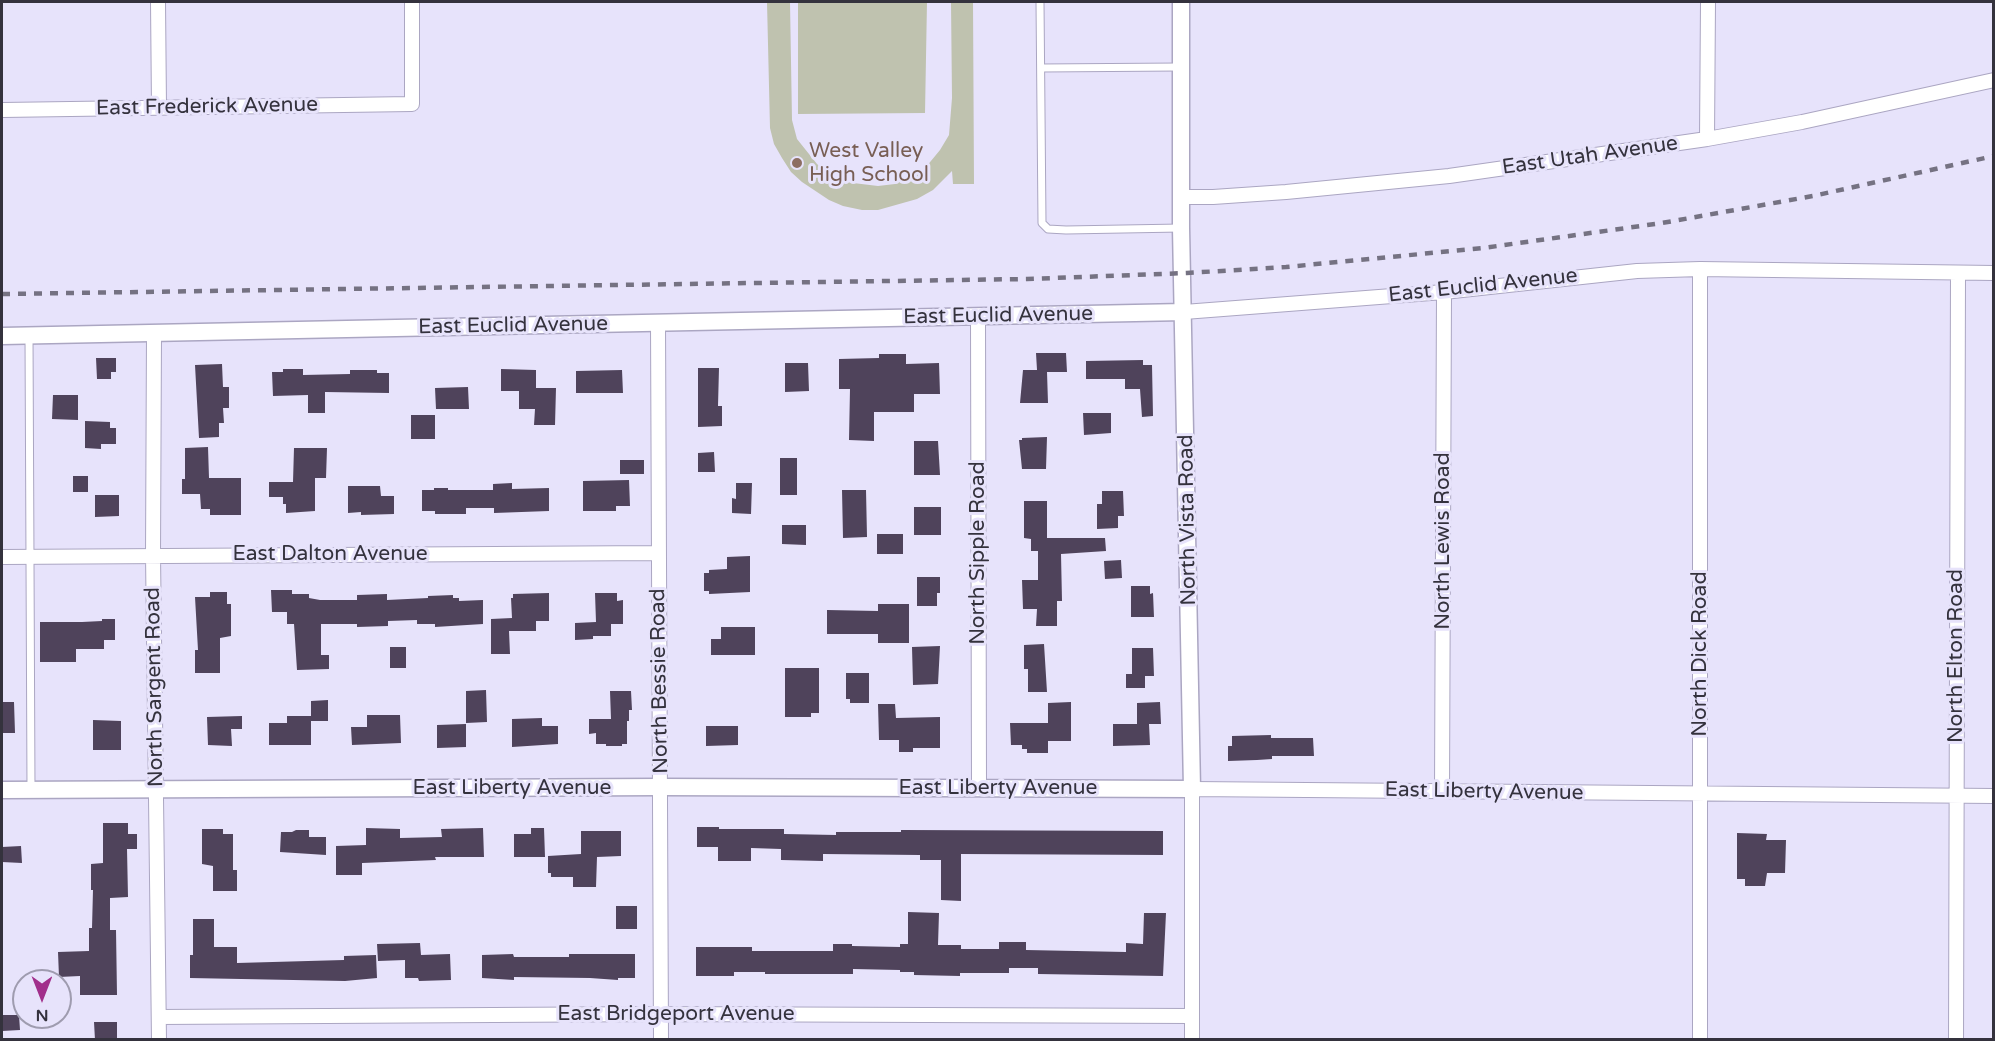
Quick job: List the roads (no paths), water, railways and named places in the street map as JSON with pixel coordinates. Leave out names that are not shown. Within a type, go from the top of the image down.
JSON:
[{"type":"street","points":[[158,2],[159,107]]},
{"type":"street","name":"East Frederick Avenue","points":[[2,110],[412,104],[412,2]]},
{"type":"street","name":"North Vista Road","points":[[1181,2],[1181,228],[1192,789],[1192,1040]]},
{"type":"street","points":[[1707,139],[1708,2]]},
{"type":"street","name":"East Utah Avenue","points":[[1181,197],[1286,192],[1449,176],[1707,139],[1802,122],[1994,80]]},
{"type":"street","name":"East Euclid Avenue","points":[[2,336],[1184,312],[1444,292],[1605,273],[1700,269],[1994,273]]},
{"type":"street","name":"North Dick Road","points":[[1700,269],[1700,1040]]},
{"type":"street","name":"North Elton Road","points":[[1956,1040],[1958,273]]},
{"type":"street","name":"North Lewis Road","points":[[1442,791],[1444,292]]},
{"type":"street","name":"North Sipple Road","points":[[978,317],[979,788]]},
{"type":"street","name":"North Bessie Road","points":[[658,323],[661,1040]]},
{"type":"street","name":"North Sargent Road","points":[[154,334],[153,555],[159,1040]]},
{"type":"street","name":"East Dalton Avenue","points":[[2,557],[658,552]]},
{"type":"street","name":"East Liberty Avenue","points":[[2,790],[661,787],[1994,796]]},
{"type":"street","name":"East Bridgeport Avenue","points":[[159,1017],[661,1014],[1192,1016]]},
{"type":"lane","points":[[1040,2],[1042,223],[1048,229],[1066,230],[1181,228]]},
{"type":"lane","points":[[1041,68],[1180,67]]},
{"type":"lane","points":[[29,335],[31,790]]},
{"type":"railway","points":[[2,294],[1027,279],[1286,267],[1483,248],[1662,223],[1813,196],[1994,156]]},
{"type":"place","name":"West Valley High School","points":[[797,163]]}]
